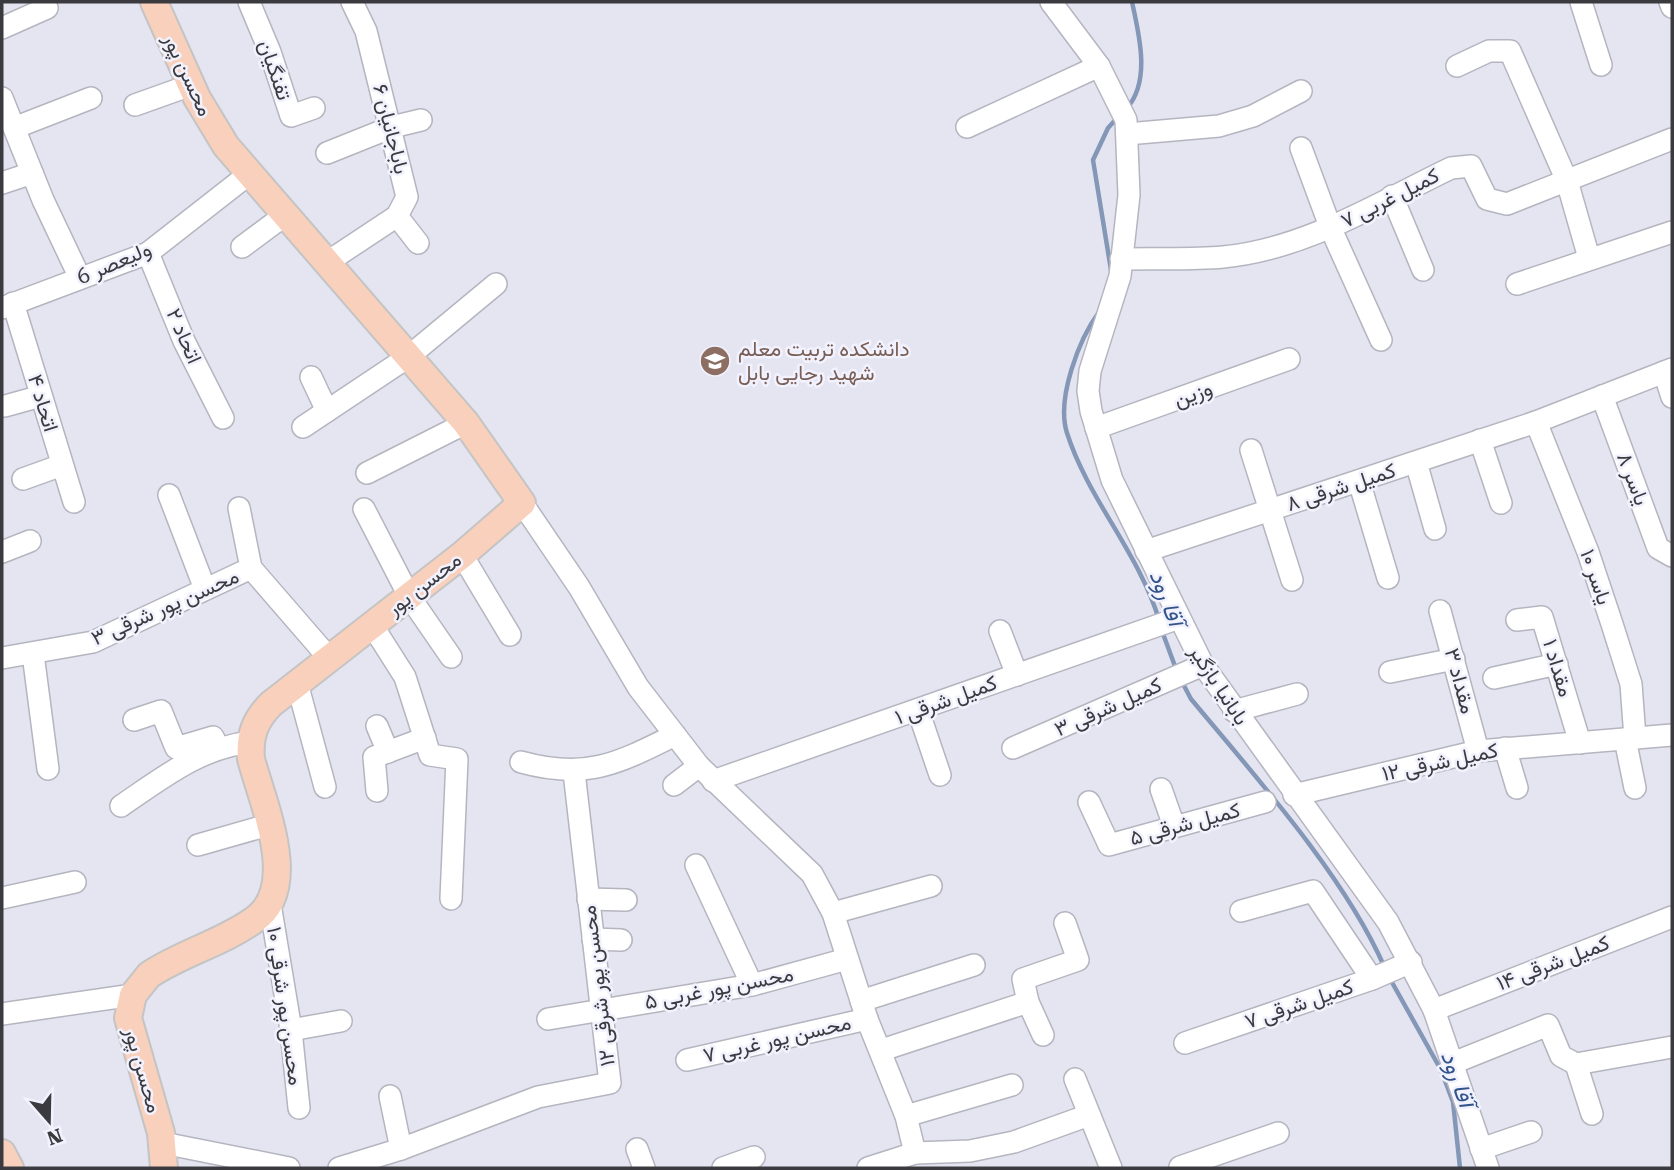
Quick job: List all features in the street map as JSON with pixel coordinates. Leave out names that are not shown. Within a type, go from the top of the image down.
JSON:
[{"type":"main road","name":"محسن پور","points":[[154,2],[191,85],[218,135],[466,423],[522,503],[462,555],[262,713],[251,742]]},
{"type":"main road","points":[[251,742],[251,759],[279,869],[279,881],[270,904]]},
{"type":"main road","name":"محسن پور","points":[[163,1156],[129,1030],[128,1018],[133,995],[149,975],[253,922],[270,904]]},
{"type":"main road","points":[[2,1153],[10,1168]]},
{"type":"street","name":"تفنگیان","points":[[249,2],[270,52],[291,116],[314,108]]},
{"type":"street","name":"باباجانیان ۶","points":[[352,2],[366,31],[392,127],[407,197],[397,216]]},
{"type":"street","points":[[1051,2],[1103,73],[1127,127],[1219,126],[1254,116],[1301,91]]},
{"type":"street","points":[[1581,2],[1601,65]]},
{"type":"street","points":[[1670,2],[1672,7]]},
{"type":"street","points":[[2,28],[47,8]]},
{"type":"street","points":[[1458,66],[1489,51],[1510,51],[1567,181],[1589,258]]},
{"type":"street","points":[[967,127],[1103,73]]},
{"type":"street","points":[[135,105],[191,85]]},
{"type":"street","points":[[2,98],[32,173],[80,278]]},
{"type":"street","points":[[14,128],[91,98]]},
{"type":"street","points":[[327,153],[392,127],[421,120]]},
{"type":"street","name":"بابانیا بازگیر","points":[[1127,127],[1129,195],[1120,276],[1090,370],[1088,391],[1112,480],[1203,665],[1388,922],[1390,972],[1434,1010],[1484,1159]]},
{"type":"street","name":"کمیل غربی ۷","points":[[1121,260],[1224,257],[1331,229],[1451,168],[1471,166],[1488,199],[1507,204],[1672,139]]},
{"type":"street","points":[[1301,148],[1331,229],[1381,340]]},
{"type":"street","points":[[2,183],[32,173]]},
{"type":"street","name":"ولیعصر 6","points":[[8,306],[148,253],[249,174]]},
{"type":"street","points":[[1392,196],[1423,270]]},
{"type":"street","points":[[242,247],[285,215]]},
{"type":"street","points":[[326,263],[397,216],[418,243]]},
{"type":"street","points":[[1517,285],[1589,258],[1672,232]]},
{"type":"street","name":"اتحاد ۲","points":[[148,253],[184,341],[223,418]]},
{"type":"street","points":[[303,427],[408,357],[496,284]]},
{"type":"street","name":"اتحاد ۴","points":[[8,306],[41,396],[74,502]]},
{"type":"street","name":"وزین","points":[[1096,428],[1289,359]]},
{"type":"street","points":[[1668,371],[1672,397]]},
{"type":"street","name":"کمیل شرقی ۸","points":[[1146,551],[1536,422],[1668,371]]},
{"type":"street","points":[[311,377],[327,411]]},
{"type":"street","points":[[5,406],[41,396]]},
{"type":"street","name":"یاسر ۸","points":[[1602,396],[1658,548],[1672,556]]},
{"type":"street","name":"یاسر ۱۰","points":[[1536,422],[1588,552],[1631,684],[1630,738],[1634,788]]},
{"type":"street","points":[[367,473],[466,423]]},
{"type":"street","points":[[1480,440],[1501,503]]},
{"type":"street","points":[[1251,450],[1292,580]]},
{"type":"street","points":[[1416,462],[1435,530]]},
{"type":"street","points":[[23,479],[62,465]]},
{"type":"street","points":[[1359,481],[1388,578]]},
{"type":"street","points":[[169,495],[205,589]]},
{"type":"street","points":[[522,503],[579,587],[638,687],[675,735],[706,774],[813,874],[833,914],[864,1010],[906,1116],[915,1153]]},
{"type":"street","points":[[239,508],[251,568]]},
{"type":"street","points":[[364,509],[409,596],[451,657]]},
{"type":"street","points":[[2,552],[30,541]]},
{"type":"street","points":[[462,555],[510,635]]},
{"type":"street","name":"محسن پور شرقی ۳","points":[[2,657],[93,642],[251,568],[329,658]]},
{"type":"street","name":"مقداد ۳","points":[[1440,611],[1478,751]]},
{"type":"street","name":"مقداد ۱","points":[[1517,620],[1542,617],[1580,743]]},
{"type":"street","name":"کمیل شرقی ۱","points":[[674,785],[918,710],[1179,618]]},
{"type":"street","points":[[372,625],[405,677],[429,755],[457,759],[451,899]]},
{"type":"street","points":[[1000,631],[1017,675]]},
{"type":"street","points":[[33,654],[48,769]]},
{"type":"street","points":[[1390,672],[1454,659]]},
{"type":"street","points":[[1494,678],[1557,664]]},
{"type":"street","name":"کمیل شرقی ۳","points":[[1013,748],[1203,665]]},
{"type":"street","points":[[298,683],[325,788]]},
{"type":"street","points":[[1234,711],[1297,694]]},
{"type":"street","points":[[918,710],[940,775]]},
{"type":"street","points":[[134,720],[161,711],[176,748],[213,737],[219,747]]},
{"type":"street","points":[[377,726],[388,752]]},
{"type":"street","points":[[521,762],[574,772],[635,755],[675,735]]},
{"type":"street","name":"کمیل شرقی ۱۲","points":[[1294,795],[1478,751],[1672,735]]},
{"type":"street","points":[[377,791],[374,757],[425,738]]},
{"type":"street","points":[[121,806],[176,768],[219,747],[251,742]]},
{"type":"street","points":[[1506,748],[1517,788]]},
{"type":"street","name":"محسن پور شرقی ۱۲","points":[[339,1168],[401,1149],[538,1097],[610,1083],[574,772]]},
{"type":"street","points":[[1161,789],[1174,826]]},
{"type":"street","name":"کمیل شرقی ۵","points":[[1089,802],[1109,845],[1265,802]]},
{"type":"street","points":[[198,845],[268,825]]},
{"type":"street","points":[[696,865],[752,985]]},
{"type":"street","points":[[2,898],[75,882]]},
{"type":"street","points":[[833,914],[930,886]]},
{"type":"street","points":[[1241,911],[1313,891],[1390,972]]},
{"type":"street","points":[[588,900],[626,900]]},
{"type":"street","name":"محسن پور شرقی ۱۰","points":[[270,904],[291,1030],[299,1108]]},
{"type":"street","name":"کمیل شرقی ۱۴","points":[[1434,1010],[1672,917]]},
{"type":"street","points":[[1043,1035],[1028,1002],[1023,979],[1078,960],[1065,923]]},
{"type":"street","points":[[593,939],[621,940]]},
{"type":"street","name":"محسن پور غربی ۵","points":[[548,1019],[752,985],[847,959]]},
{"type":"street","name":"محسن پور غربی ۷","points":[[687,1060],[864,1010],[974,965]]},
{"type":"street","name":"کمیل شرقی ۷","points":[[1185,1043],[1390,972]]},
{"type":"street","points":[[2,1014],[133,995]]},
{"type":"street","points":[[881,1050],[1028,1002]]},
{"type":"street","points":[[291,1030],[341,1021]]},
{"type":"street","points":[[1453,1063],[1548,1025],[1561,1056],[1576,1064],[1672,1047]]},
{"type":"street","points":[[1576,1064],[1592,1114]]},
{"type":"street","points":[[1075,1079],[1111,1168]]},
{"type":"street","points":[[906,1116],[1012,1085]]},
{"type":"street","points":[[390,1096],[401,1149]]},
{"type":"street","points":[[868,1168],[915,1153],[970,1151],[1014,1142],[1089,1115]]},
{"type":"street","points":[[1484,1159],[1531,1132]]},
{"type":"street","points":[[1180,1167],[1216,1162],[1278,1133]]},
{"type":"street","points":[[163,1156],[289,1168]]},
{"type":"street","points":[[723,1168],[754,1157]]},
{"type":"waterway","name":"آقا رود","points":[[1127,108],[1139,85],[1141,71],[1140,42],[1132,2]]},
{"type":"waterway","name":"آقا رود","points":[[1111,270],[1093,160],[1108,128],[1118,117]]},
{"type":"waterway","name":"آقا رود","points":[[1099,312],[1084,338],[1071,370],[1064,419],[1087,481],[1139,572],[1159,620]]},
{"type":"waterway","name":"آقا رود","points":[[1162,631],[1176,669]]},
{"type":"waterway","name":"آقا رود","points":[[1181,680],[1191,699],[1270,793],[1322,862],[1367,932],[1384,966]]},
{"type":"waterway","name":"آقا رود","points":[[1389,977],[1441,1070],[1453,1102],[1460,1168]]},
{"type":"place","name":"دانشکده تربیت معلم شهید رجایی بابل","points":[[715,361]]}]
